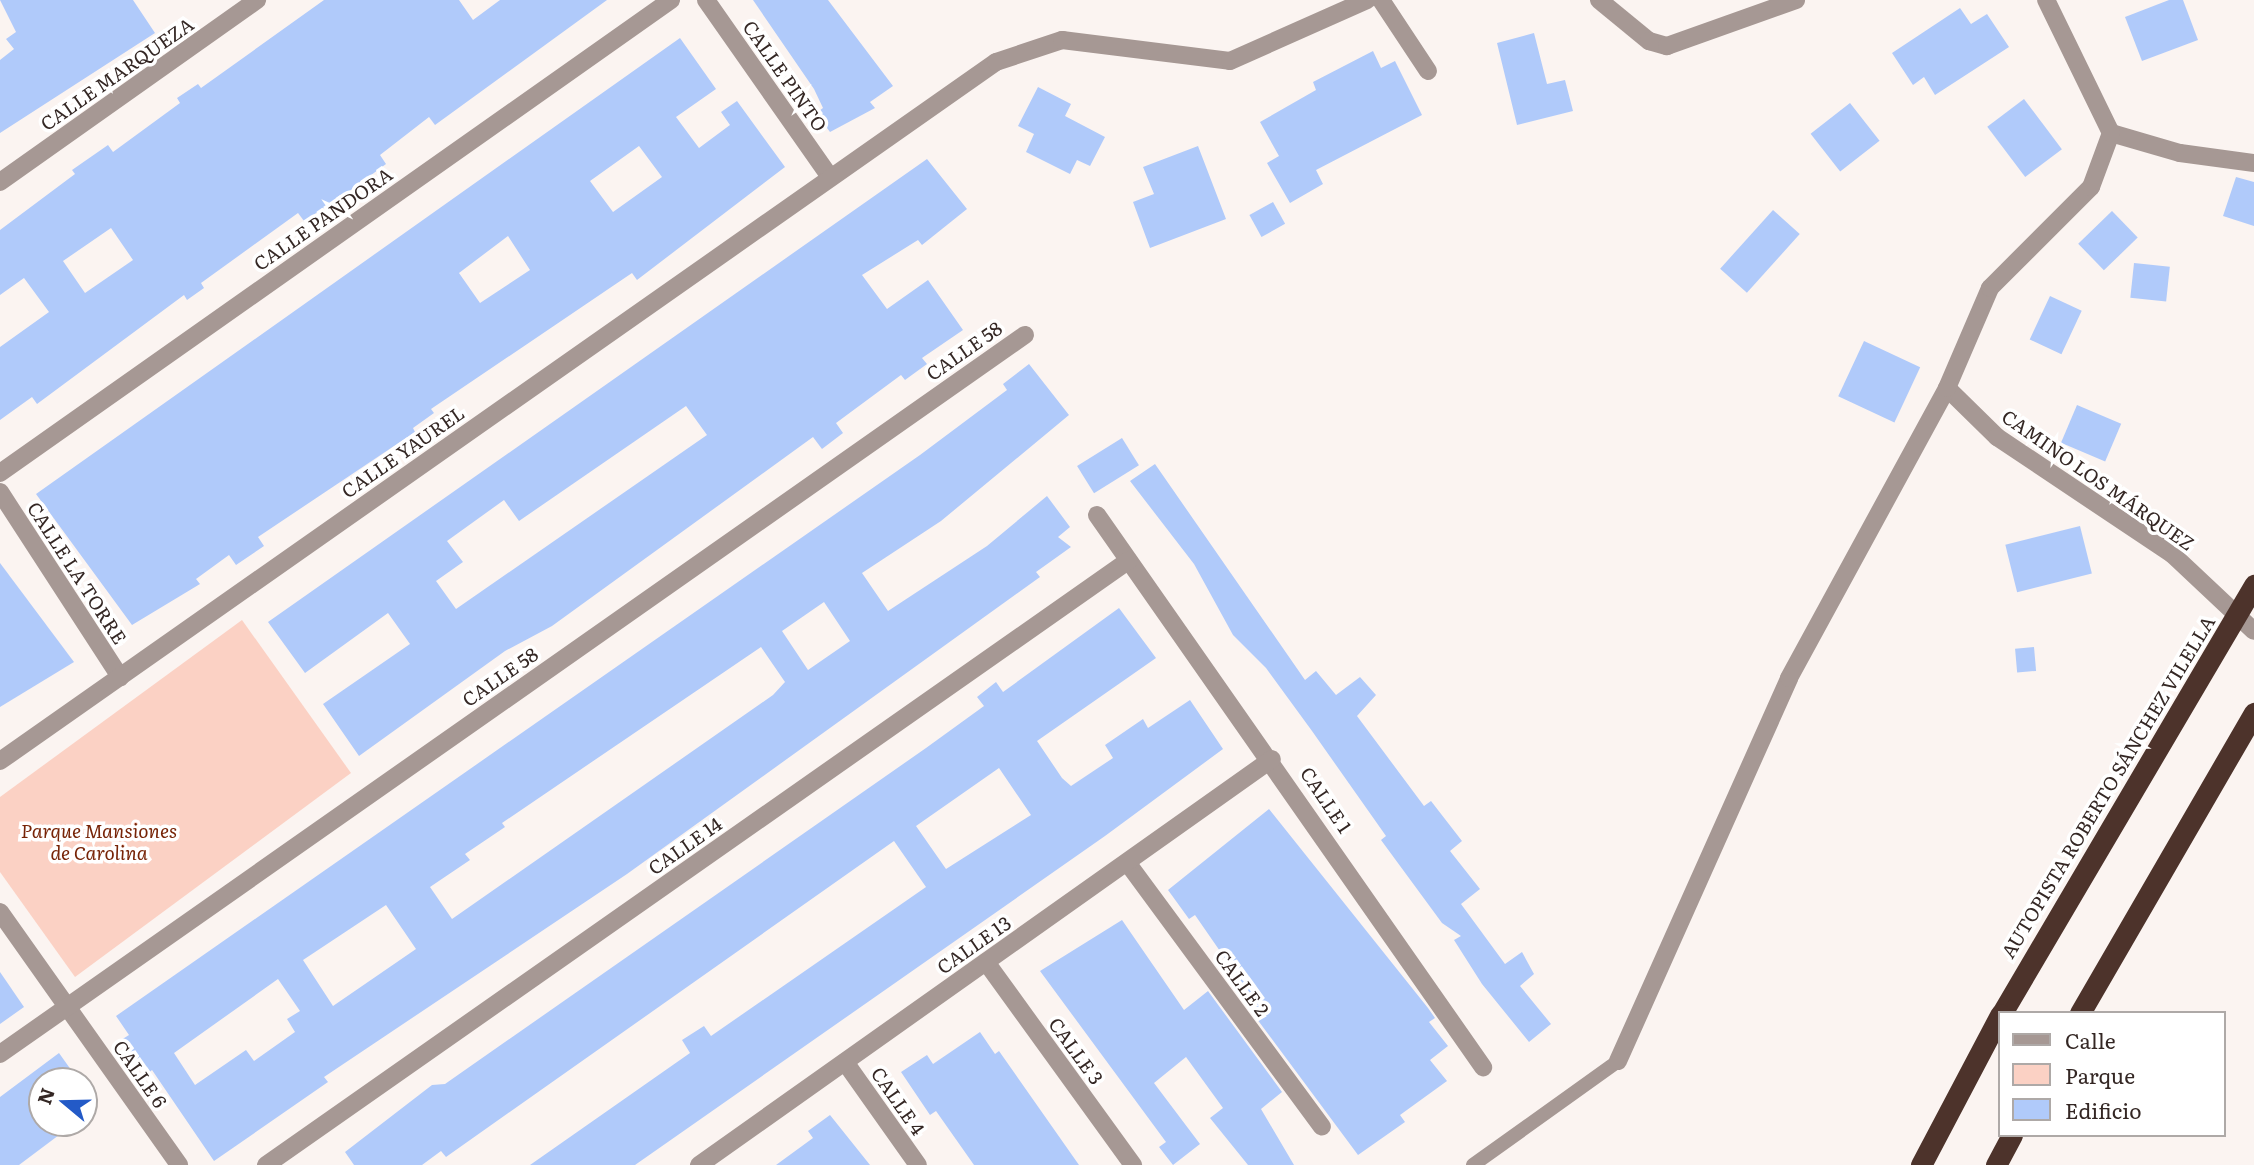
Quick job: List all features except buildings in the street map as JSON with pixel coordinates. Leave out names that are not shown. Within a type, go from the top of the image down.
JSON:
[{"type":"highway","name":"AUTOPISTA ROBERTO SÁNCHEZ VILELLA","points":[[2003,1011],[2254,585]]},
{"type":"highway","points":[[2081,1011],[2254,713]]},
{"type":"highway","name":"AUTOPISTA ROBERTO SÁNCHEZ VILELLA","points":[[1921,1165],[1998,1020]]},
{"type":"highway","points":[[1996,1165],[2011,1137]]},
{"type":"street","name":"CALLE MARQUEZA","points":[[0,182],[257,0]]},
{"type":"street","name":"CALLE PANDORA","points":[[0,473],[671,0]]},
{"type":"street","name":"CALLE PINTO","points":[[706,0],[830,177]]},
{"type":"street","name":"CALLE YAUREL","points":[[0,761],[830,177],[1009,57],[1062,40],[1230,61],[1367,0]]},
{"type":"street","points":[[1381,0],[1428,71]]},
{"type":"street","points":[[1599,0],[1649,41],[1667,46],[1796,0]]},
{"type":"street","points":[[1618,1061],[1789,678],[1947,388],[1990,288],[2091,187],[2111,133],[2046,0]]},
{"type":"street","points":[[2111,133],[2180,153],[2254,163]]},
{"type":"street","name":"CALLE 58","points":[[0,1054],[1025,335]]},
{"type":"street","name":"CAMINO LOS MÁRQUEZ","points":[[1947,388],[1997,437],[2172,554],[2254,631]]},
{"type":"street","name":"CALLE LA TORRE","points":[[0,492],[120,677]]},
{"type":"street","name":"CALLE 1","points":[[1097,515],[1272,759],[1483,1067]]},
{"type":"street","name":"CALLE 14","points":[[266,1165],[1128,561]]},
{"type":"street","name":"CALLE 13","points":[[701,1164],[986,962],[1129,865],[1272,759]]},
{"type":"street","name":"CALLE 2","points":[[1129,865],[1322,1127]]},
{"type":"street","name":"CALLE 6","points":[[0,912],[179,1165]]},
{"type":"street","name":"CALLE 3","points":[[986,962],[1133,1165]]},
{"type":"street","name":"CALLE 4","points":[[845,1062],[918,1165]]},
{"type":"lane","points":[[1473,1165],[1618,1061]]},
{"type":"green space","name":"Parque Mansiones de Carolina","points":[[242,620],[351,773],[75,977],[0,872],[0,797]]}]
